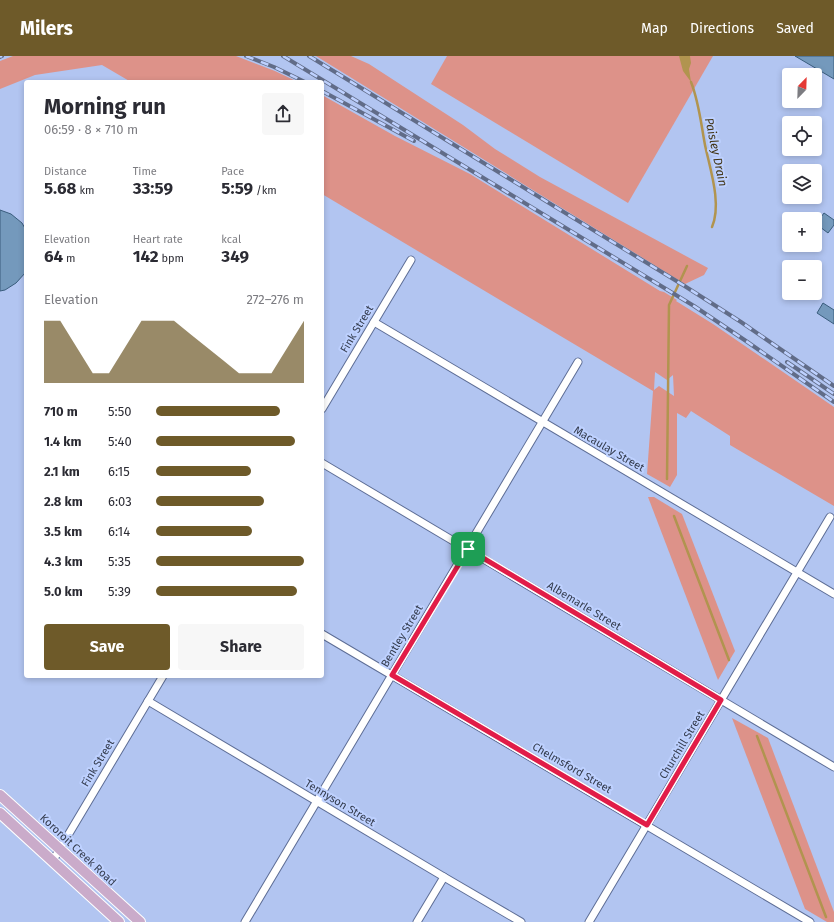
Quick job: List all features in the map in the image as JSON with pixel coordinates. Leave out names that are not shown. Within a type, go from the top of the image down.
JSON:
[{"type":"main road","name":"Kororoit Creek Road","points":[[0,795],[140,922]]},
{"type":"main road","points":[[0,813],[119,922]]},
{"type":"street","name":"Fink Street","points":[[324,406],[411,260]]},
{"type":"street","name":"Macaulay Street","points":[[374,322],[542,423],[834,594]]},
{"type":"street","name":"Bentley Street","points":[[245,922],[578,362]]},
{"type":"street","name":"Albemarle Street","points":[[324,464],[834,767]]},
{"type":"street","name":"Churchill Street","points":[[589,922],[830,517]]},
{"type":"street","name":"Chelmsford Street","points":[[324,635],[810,922]]},
{"type":"street","name":"Fink Street","points":[[52,862],[162,678]]},
{"type":"street","name":"Tennyson Street","points":[[148,701],[444,878],[521,922]]},
{"type":"street","points":[[417,922],[444,878]]},
{"type":"shaded area","points":[[13,56],[236,56],[294,80],[128,80],[102,65],[35,75],[0,89],[0,61]]},
{"type":"shaded area","points":[[316,56],[351,56],[369,64],[463,125],[495,149],[540,177],[708,268],[704,275],[685,284]]},
{"type":"shaded area","points":[[447,56],[713,56],[628,203],[431,84]]},
{"type":"shaded area","points":[[679,56],[690,56],[691,63],[689,69],[691,82],[683,71]]},
{"type":"shaded area","points":[[324,96],[395,136],[470,174],[660,291],[664,292],[834,407],[834,506],[730,445],[730,436],[691,411],[686,418],[677,413],[677,475],[670,487],[647,474],[653,391],[324,195]],"holes":[[[655,372],[667,380],[673,375],[674,396],[659,386],[654,390]]]},
{"type":"shaded area","points":[[648,497],[654,497],[682,514],[735,651],[718,680]]},
{"type":"shaded area","points":[[732,718],[768,738],[834,912],[834,922],[827,922],[805,909]]},
{"type":"building","points":[[795,56],[834,56],[834,79],[822,72],[822,68],[815,68]]},
{"type":"building","points":[[0,210],[11,214],[24,226],[24,274],[16,283],[5,290],[0,291]]},
{"type":"building","points":[[824,213],[834,220],[834,225],[828,233],[822,228],[822,216]]},
{"type":"building","points":[[823,303],[834,310],[834,324],[817,313]]},
{"type":"waterway","name":"Paisley Drain","points":[[691,82],[698,105],[714,186],[716,208],[712,227]]},
{"type":"waterway","points":[[667,479],[669,305],[687,266]]},
{"type":"waterway","points":[[674,516],[729,660]]},
{"type":"waterway","points":[[757,736],[826,917]]},
{"type":"railway","points":[[246,56],[301,80]]},
{"type":"railway","points":[[283,56],[322,80]]},
{"type":"railway","points":[[309,56],[683,285],[741,322],[834,386]]},
{"type":"railway","points":[[324,81],[694,306],[834,402]]},
{"type":"railway","points":[[324,92],[414,141]]},
{"type":"railway","points":[[787,362],[834,394]]},
{"type":"route","points":[[468,549],[721,700],[647,825],[392,675],[468,549]]}]
